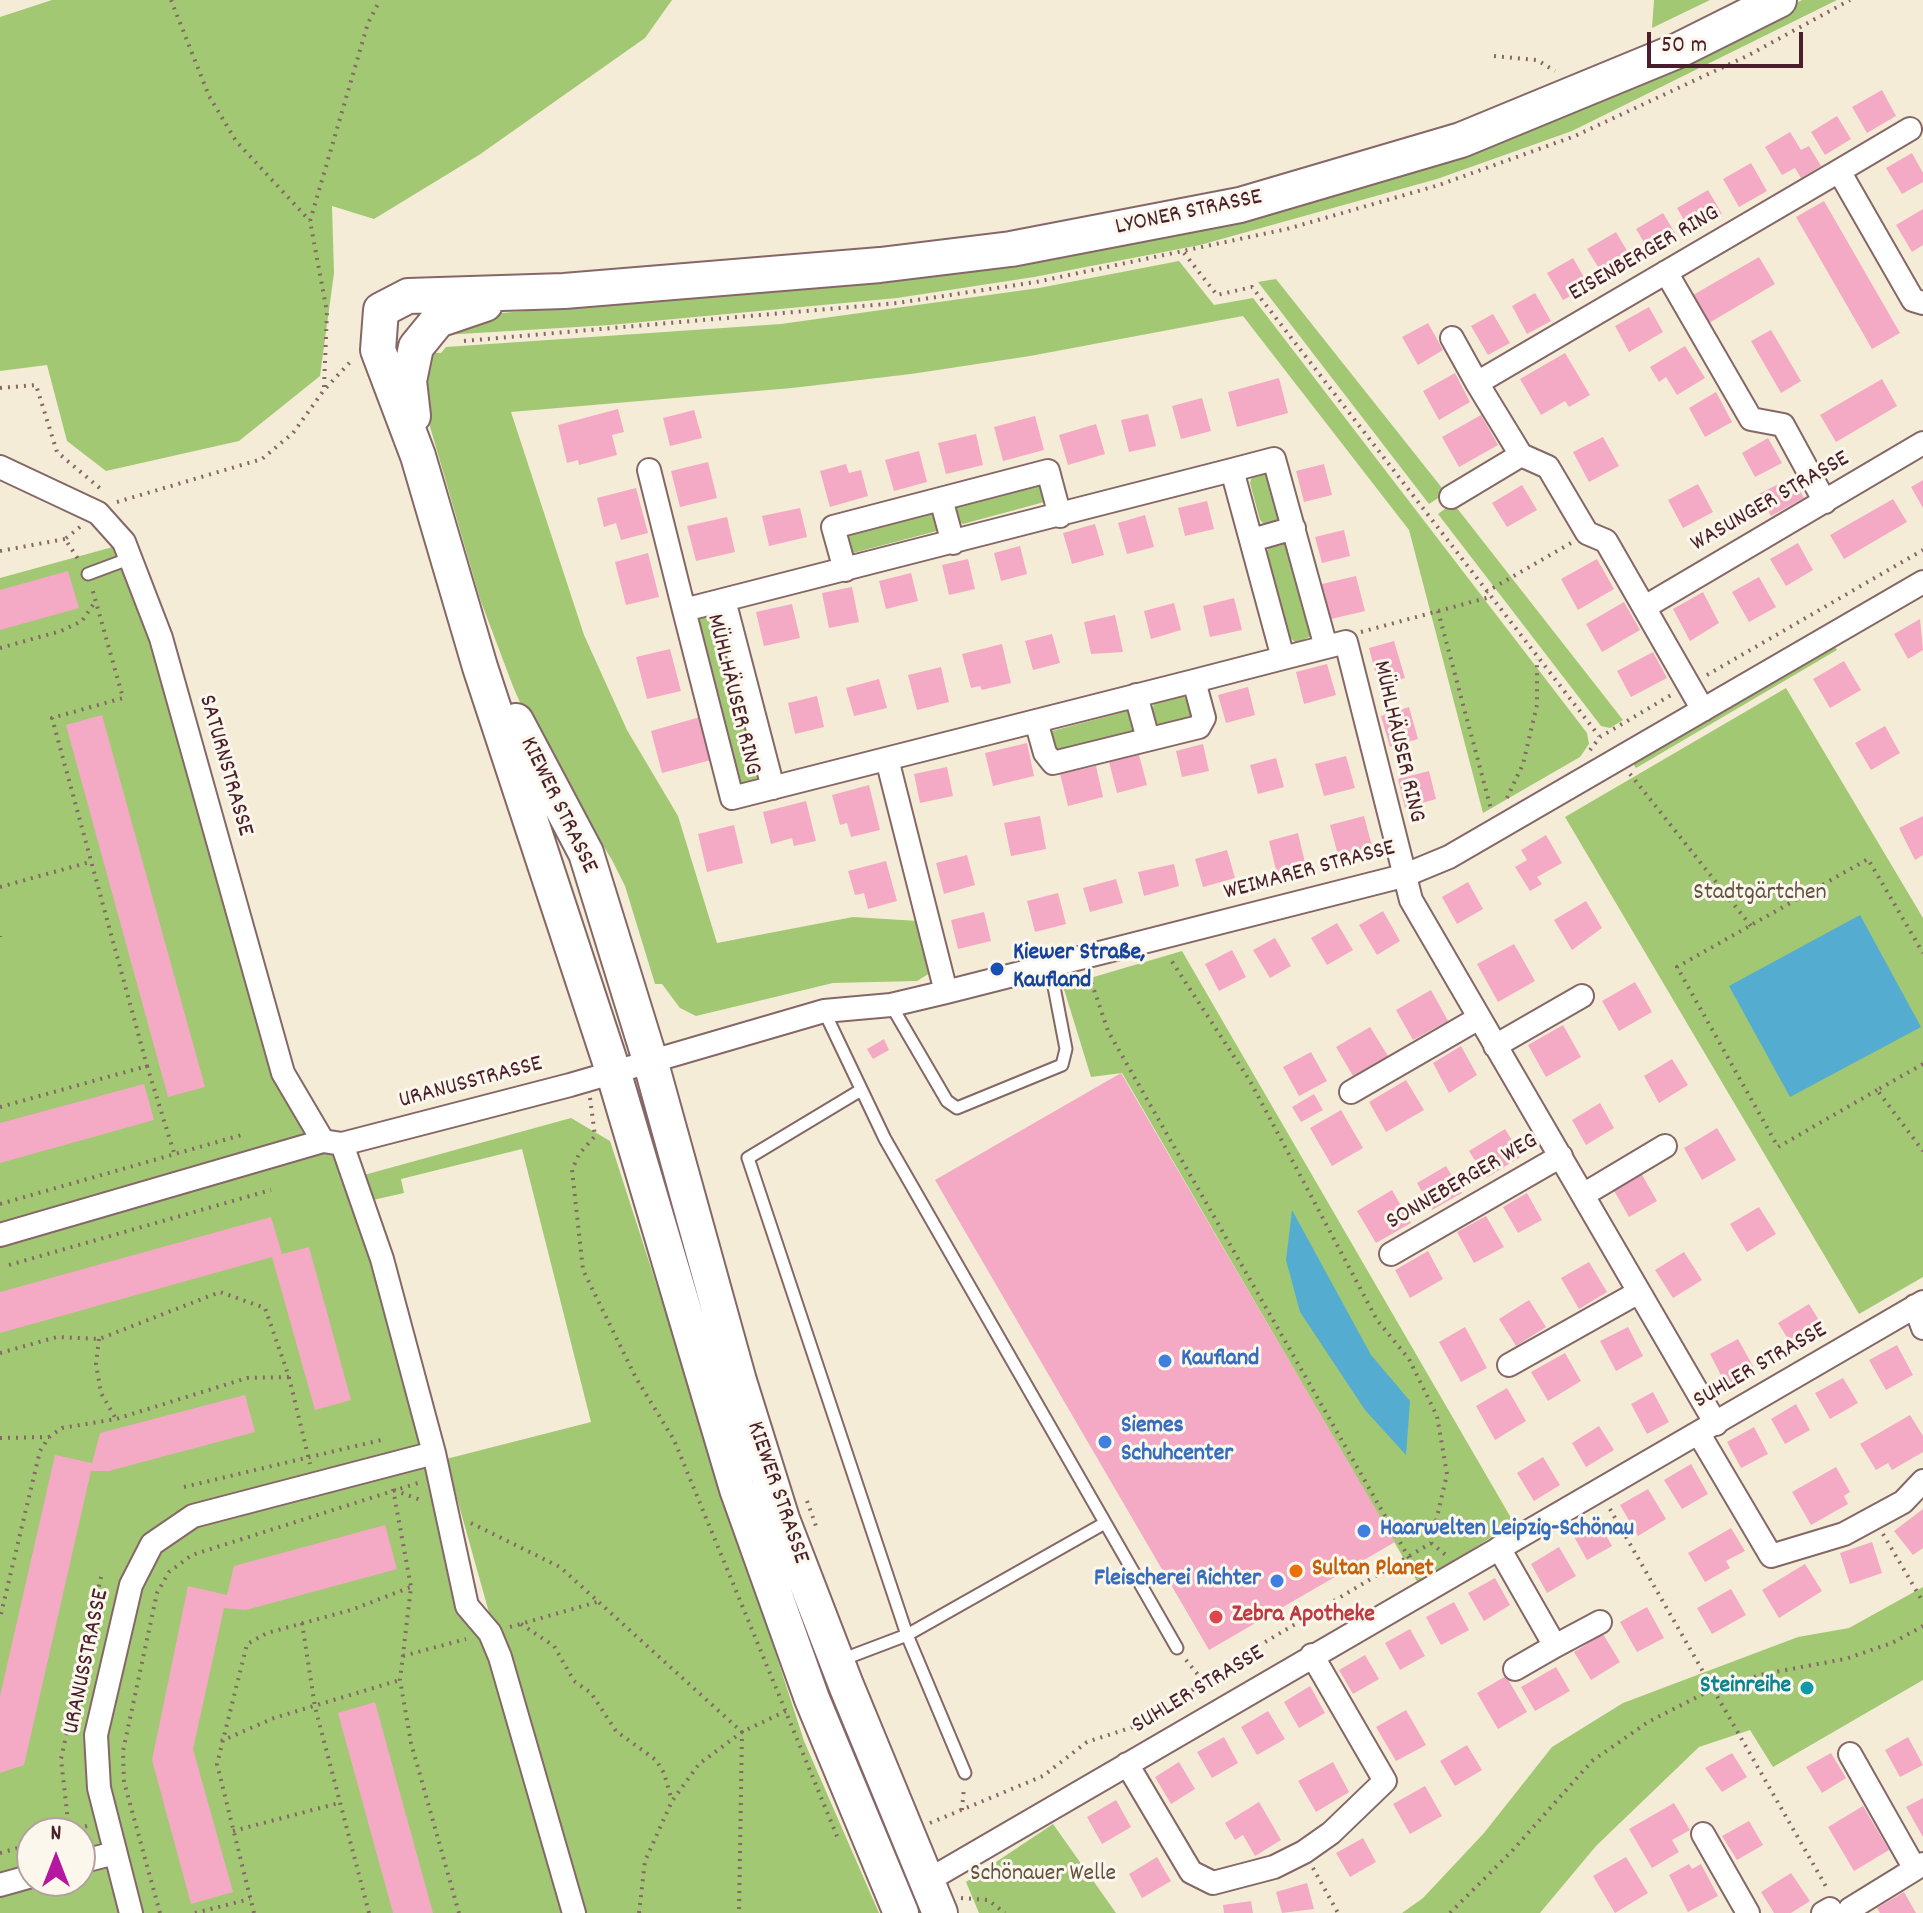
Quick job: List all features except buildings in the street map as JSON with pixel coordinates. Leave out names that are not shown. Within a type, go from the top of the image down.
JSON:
[{"type":"main road","name":"LYONER STRASSE","points":[[418,456],[378,350],[381,310],[408,296],[564,291],[880,265],[1011,249],[1240,205],[1461,140],[1677,51],[1779,0]]},
{"type":"main road","name":"LYONER STRASSE","points":[[418,456],[409,381],[416,347],[425,332],[455,311],[564,291]]},
{"type":"main road","name":"KIEWER STRASSE","points":[[418,456],[464,603],[480,667],[613,1071],[737,1489],[812,1699],[901,1913]]},
{"type":"main road","name":"KIEWER STRASSE","points":[[464,603],[519,729],[586,853],[650,1060],[782,1519],[837,1661],[953,1905]]},
{"type":"street","name":"EISENBERGER RING","points":[[1477,383],[1910,129]]},
{"type":"street","points":[[1839,171],[1913,300],[1923,303]]},
{"type":"street","points":[[1666,272],[1751,419],[1783,425],[1825,502]]},
{"type":"street","points":[[1452,338],[1521,455],[1548,467],[1587,533],[1606,541],[1703,710]]},
{"type":"street","name":"WASUNGER STRASSE","points":[[1645,607],[1923,443]]},
{"type":"street","points":[[1451,497],[1521,455]]},
{"type":"street","name":"MÜHLHÄUSER RING","points":[[684,610],[1274,459],[1294,528],[1336,644],[1403,876]]},
{"type":"street","name":"SATURNSTRASSE","points":[[0,467],[101,502],[124,542],[161,638],[283,1073],[332,1142]]},
{"type":"street","name":"MÜHLHÄUSER RING","points":[[649,470],[732,798],[1336,644]]},
{"type":"street","points":[[1232,470],[1283,658]]},
{"type":"street","points":[[845,570],[833,527],[1048,471],[1060,516]]},
{"type":"street","points":[[941,499],[953,543]]},
{"type":"street","points":[[1252,540],[1294,528]]},
{"type":"street","name":"WEIMARER STRASSE","points":[[650,1060],[824,1011],[891,1005],[1403,876],[1449,857],[1923,582]]},
{"type":"street","name":"MÜHLHÄUSER RING","points":[[724,600],[773,788]]},
{"type":"street","points":[[1036,721],[1045,753],[1053,763],[1199,727],[1204,718],[1194,681]]},
{"type":"street","points":[[1136,695],[1148,739]]},
{"type":"street","points":[[887,759],[946,992]]},
{"type":"street","name":"SONNEBERGER WEG","points":[[1403,876],[1411,900],[1639,1292],[1771,1556],[1844,1534],[1873,1518]]},
{"type":"street","points":[[1495,1046],[1582,996]]},
{"type":"street","points":[[1351,1092],[1479,1018]]},
{"type":"street","points":[[613,1071],[650,1060]]},
{"type":"street","name":"URANUSSTRASSE","points":[[0,1235],[183,1180],[613,1071]]},
{"type":"street","points":[[332,1142],[382,1259],[434,1453],[467,1606],[490,1633],[574,1913]]},
{"type":"street","points":[[1583,1195],[1665,1146]]},
{"type":"street","name":"SONNEBERGER WEG","points":[[1391,1254],[1561,1156]]},
{"type":"street","points":[[1509,1365],[1639,1292]]},
{"type":"street","name":"SUHLER STRASSE","points":[[938,1875],[1599,1489],[1920,1312]]},
{"type":"street","name":"URANUSSTRASSE","points":[[131,1913],[95,1760],[96,1735],[131,1585],[152,1544],[193,1516],[434,1453]]},
{"type":"street","points":[[1873,1518],[1903,1502],[1923,1481]]},
{"type":"street","points":[[1499,1548],[1555,1646]]},
{"type":"street","points":[[1515,1669],[1600,1622]]},
{"type":"street","points":[[1127,1764],[1191,1872],[1213,1883],[1274,1867],[1304,1852],[1331,1833],[1385,1781],[1312,1655]]},
{"type":"street","points":[[1833,1906],[1919,1867],[1850,1754]]},
{"type":"street","points":[[1703,1834],[1748,1913]]},
{"type":"street","points":[[96,1858],[115,1853]]},
{"type":"lane","points":[[88,574],[131,558]]},
{"type":"lane","points":[[891,1005],[947,1101],[957,1108],[1062,1065],[1066,1049],[1050,966]]},
{"type":"lane","points":[[824,1011],[885,1139],[1177,1648]]},
{"type":"lane","points":[[861,1090],[748,1158],[907,1635],[965,1773]]},
{"type":"lane","points":[[837,1661],[907,1635],[1105,1523]]},
{"type":"path","points":[[171,0],[209,96],[236,141],[310,221]]},
{"type":"path","points":[[324,390],[327,312],[310,221],[368,23],[380,0]]},
{"type":"path","points":[[1494,56],[1537,60],[1552,67],[1571,97]]},
{"type":"path","points":[[1184,253],[1217,295],[1252,287],[1486,592],[1751,926]]},
{"type":"path","points":[[0,551],[65,539],[101,502],[116,502],[262,459],[293,433],[324,390],[355,357],[378,350]]},
{"type":"path","points":[[0,388],[36,385],[57,452],[101,502]]},
{"type":"path","points":[[1486,592],[1587,533]]},
{"type":"path","points":[[65,539],[88,574],[123,698],[52,718],[147,1066],[183,1180]]},
{"type":"path","points":[[1582,760],[1600,737],[1923,550]]},
{"type":"path","points":[[1336,644],[1351,634],[1490,597]]},
{"type":"path","points":[[0,648],[61,631],[82,621],[95,602]]},
{"type":"path","points":[[1438,611],[1491,812],[1518,797]]},
{"type":"path","points":[[1505,804],[1523,764],[1537,705],[1537,657]]},
{"type":"path","points":[[1923,953],[1868,859],[1677,967],[1778,1147],[1923,1064]]},
{"type":"path","points":[[0,887],[91,862]]},
{"type":"path","points":[[938,1875],[930,1823],[1043,1776],[1087,1742],[1145,1723],[1204,1682],[1431,1543],[1447,1474],[1437,1416],[1409,1359],[1377,1320],[1250,1081],[1157,938]]},
{"type":"path","points":[[1083,958],[1108,1031],[1409,1558]]},
{"type":"path","points":[[0,1107],[147,1066]]},
{"type":"path","points":[[1877,1090],[1923,1151]]},
{"type":"path","points":[[596,1128],[595,1136],[579,1154],[572,1170],[583,1270],[636,1378],[674,1440],[839,1841]]},
{"type":"path","points":[[0,1204],[245,1134]]},
{"type":"path","points":[[9,1265],[271,1190]]},
{"type":"path","points":[[0,1353],[57,1337],[99,1339],[220,1292],[265,1308],[289,1377],[315,1485]]},
{"type":"path","points":[[99,1339],[96,1364],[101,1393],[116,1419]]},
{"type":"path","points":[[0,1618],[40,1451],[49,1437],[62,1428],[116,1419],[247,1378],[289,1377]]},
{"type":"path","points":[[0,1438],[49,1437]]},
{"type":"path","points":[[184,1487],[381,1440]]},
{"type":"path","points":[[387,1465],[411,1587],[400,1680],[411,1743],[459,1913]]},
{"type":"path","points":[[160,1913],[124,1782],[123,1751],[157,1593],[169,1572],[192,1555],[439,1477]]},
{"type":"path","points":[[1599,1489],[1833,1906]]},
{"type":"path","points":[[393,1490],[448,1511],[560,1567],[742,1732],[739,1913]]},
{"type":"path","points":[[804,1492],[820,1535]]},
{"type":"path","points":[[1873,1518],[1923,1602]]},
{"type":"path","points":[[68,1817],[61,1759],[101,1577]]},
{"type":"path","points":[[0,1591],[8,1586]]},
{"type":"path","points":[[254,1913],[217,1764],[247,1644],[267,1633],[351,1610],[411,1587]]},
{"type":"path","points":[[403,1656],[599,1601]]},
{"type":"path","points":[[302,1623],[315,1707],[369,1913]]},
{"type":"path","points":[[521,1624],[554,1646],[574,1681],[591,1693],[616,1731],[656,1760],[664,1773],[672,1801]]},
{"type":"path","points":[[1450,1913],[1512,1851],[1592,1761],[1648,1722],[1713,1689],[1764,1674],[1845,1659],[1892,1643],[1923,1626]]},
{"type":"path","points":[[1177,1648],[1204,1682]]},
{"type":"path","points":[[221,1741],[274,1718],[400,1680]]},
{"type":"path","points":[[639,1913],[645,1861],[672,1801],[699,1764],[742,1732],[784,1712]]},
{"type":"path","points":[[962,1810],[965,1773]]},
{"type":"path","points":[[233,1831],[340,1803]]},
{"type":"path","points":[[1304,1852],[1338,1913]]},
{"type":"path","points":[[195,1913],[250,1899]]},
{"type":"path","points":[[953,1905],[988,1900],[1005,1913]]},
{"type":"green space","points":[[52,0],[672,0],[645,38],[479,155],[374,219],[332,206],[334,273],[320,376],[239,441],[106,471],[67,441],[47,365],[0,371],[0,17]]},
{"type":"green space","points":[[1654,0],[1710,0],[1652,28]]},
{"type":"green space","points":[[1802,0],[1837,0],[1572,131],[1437,179],[1200,245],[1034,277],[897,298],[610,325],[443,335],[477,315],[851,284],[1100,246],[1734,36]]},
{"type":"green space","points":[[1179,261],[1214,305],[1253,298],[1587,733],[1589,744],[1580,757],[1483,813],[1409,530],[1243,316],[1030,356],[911,374],[792,388],[511,412],[584,635],[627,730],[678,816],[717,943],[853,917],[918,921],[930,973],[917,981],[833,983],[696,1016],[680,1008],[662,984],[655,984],[625,886],[537,740],[514,689],[480,599],[422,399],[427,352],[441,353],[446,347],[781,324],[1039,288]]},
{"type":"green space","points":[[1276,279],[1446,493],[1429,504],[1258,282]]},
{"type":"green space","points":[[1268,472],[1282,521],[1265,525],[1260,520],[1250,483],[1252,476]]},
{"type":"green space","points":[[1038,479],[1048,501],[963,524],[958,521],[953,506]]},
{"type":"green space","points":[[1453,503],[1623,720],[1610,728],[1601,726],[1438,514]]},
{"type":"green space","points":[[934,509],[937,531],[853,553],[849,551],[844,532]]},
{"type":"green space","points":[[1288,540],[1314,635],[1296,643],[1289,637],[1267,551],[1271,544]]},
{"type":"green space","points":[[120,545],[141,591],[283,1073],[323,1140],[342,1144],[467,1606],[490,1633],[573,1913],[0,1913],[0,578]]},
{"type":"green space","points":[[711,615],[719,620],[759,773],[755,781],[742,785],[735,782],[698,619]]},
{"type":"green space","points":[[1833,644],[1837,650],[1636,768],[1630,760]]},
{"type":"green space","name":"Stadtgärtchen","points":[[1786,688],[1923,918],[1923,1277],[1859,1314],[1565,817]]},
{"type":"green space","points":[[1184,696],[1195,717],[1157,727],[1152,710],[1154,704]]},
{"type":"green space","points":[[1127,711],[1133,714],[1135,736],[1056,754],[1049,734],[1052,731]]},
{"type":"green space","points":[[1182,951],[1514,1523],[1418,1583],[1122,1073],[1091,1077],[1063,986]]},
{"type":"green space","points":[[571,1118],[610,1141],[804,1741],[879,1913],[579,1913],[514,1664],[504,1666],[446,1459],[591,1422],[522,1149],[401,1179],[404,1193],[373,1200],[364,1175]]},
{"type":"green space","points":[[1923,1587],[1923,1680],[1773,1767],[1750,1730],[1699,1747],[1596,1846],[1540,1913],[1402,1913],[1423,1898],[1484,1833],[1552,1747],[1623,1703],[1798,1637],[1849,1628]]},
{"type":"green space","name":"Schönauer Welle","points":[[1053,1824],[1116,1913],[979,1913],[966,1882]]},
{"type":"water","points":[[1860,915],[1921,1027],[1790,1097],[1729,986]]},
{"type":"water","points":[[1292,1210],[1371,1355],[1410,1401],[1406,1455],[1365,1410],[1300,1312],[1286,1260]]},
{"type":"place","name":"Kiewer Straße, Kaufland","points":[[997,969]]},
{"type":"place","name":"Kaufland","points":[[1165,1361]]},
{"type":"place","name":"Siemes Schuhcenter","points":[[1105,1442]]},
{"type":"place","name":"Haarwelten Leipzig-Schönau","points":[[1364,1531]]},
{"type":"place","name":"Sultan Planet","points":[[1296,1571]]},
{"type":"place","name":"Fleischerei Richter","points":[[1277,1581]]},
{"type":"place","name":"Zebra Apotheke","points":[[1216,1617]]},
{"type":"place","name":"Steinreihe","points":[[1807,1688]]}]
